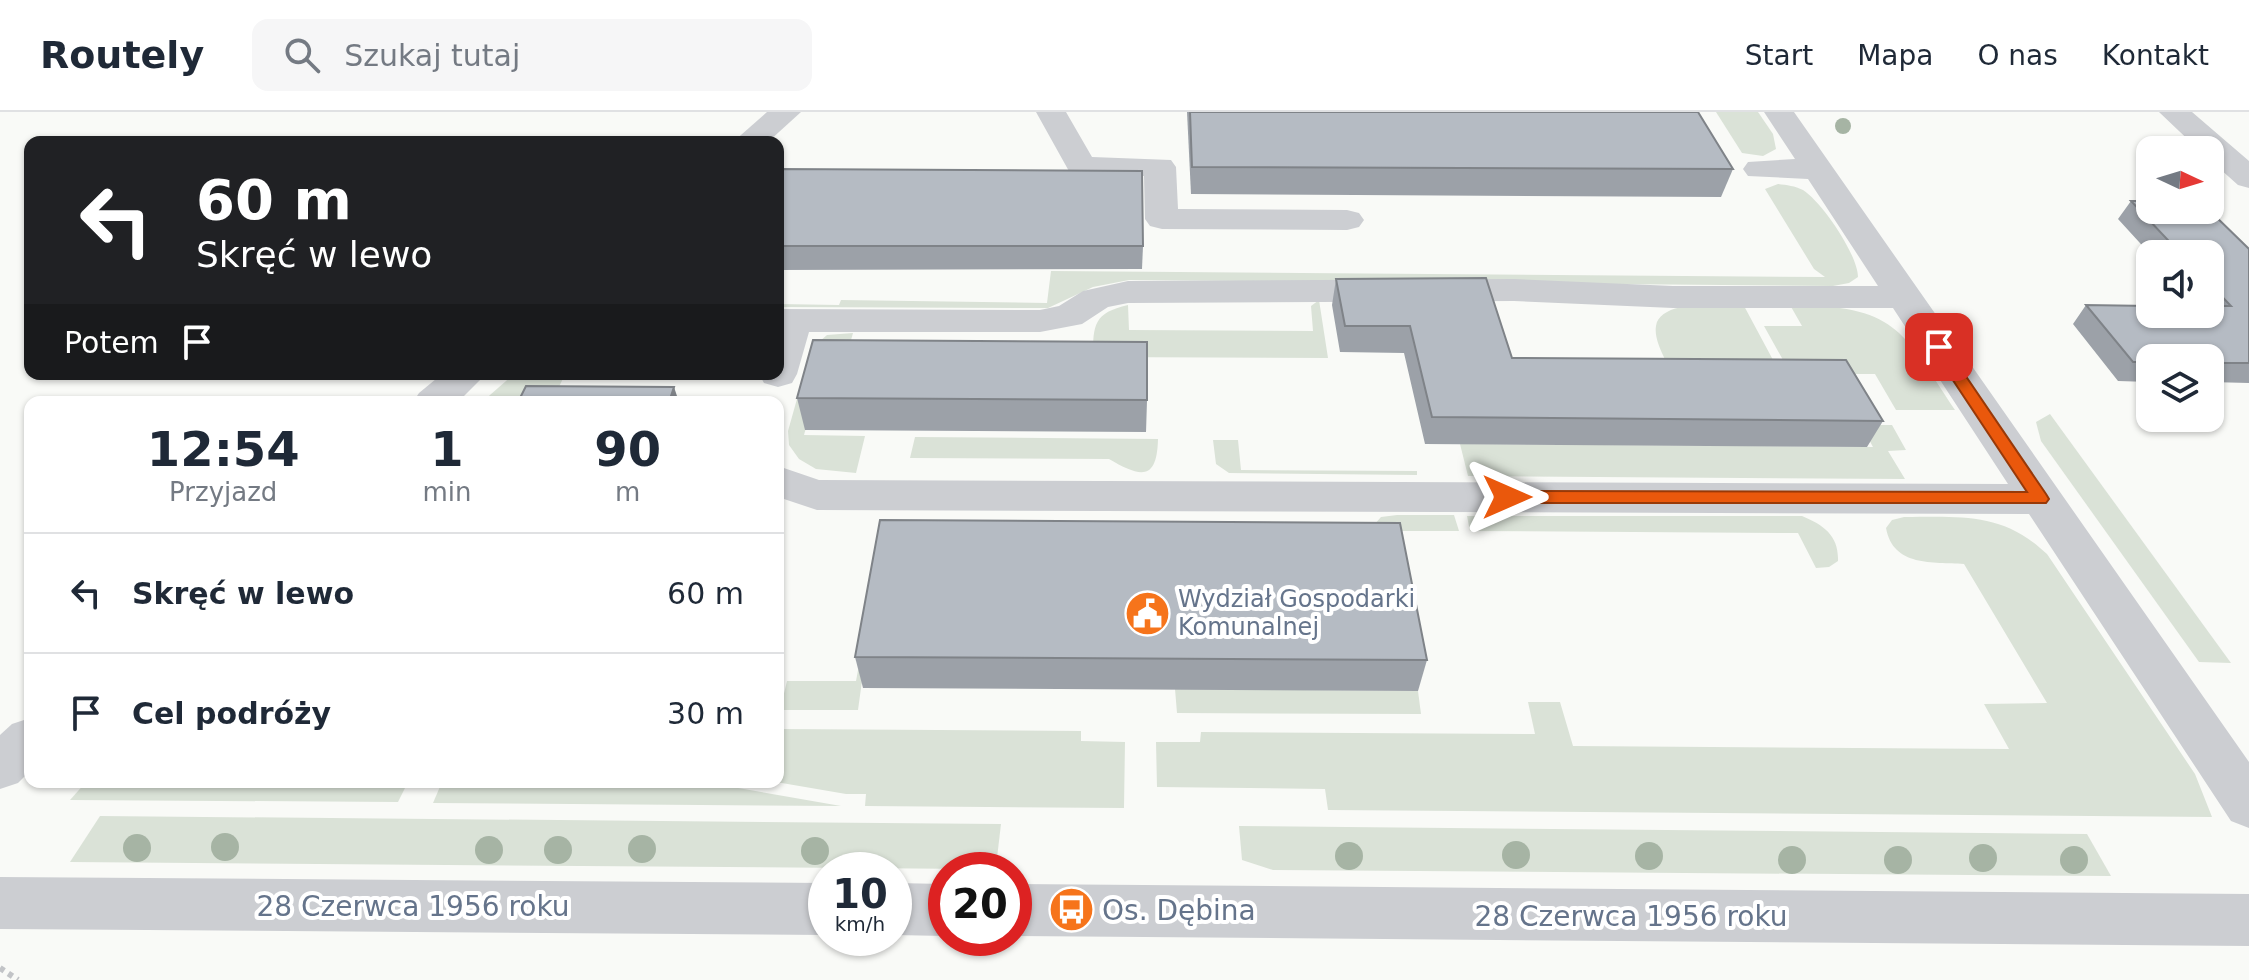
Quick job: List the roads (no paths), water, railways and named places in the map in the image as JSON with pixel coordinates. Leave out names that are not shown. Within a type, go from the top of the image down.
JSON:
[{"type":"street","points":[[756,136],[786,112]]},
{"type":"street","points":[[1051,112],[1081,166],[1160,167],[1162,219],[1347,220]]},
{"type":"street","points":[[1779,112],[2249,805]]},
{"type":"street","points":[[2174,112],[2249,178]]},
{"type":"street","points":[[1759,169],[1817,169]]},
{"type":"street","points":[[786,320],[1040,321],[1069,316],[1096,299],[1128,292],[1514,290],[1673,297],[1905,297]]},
{"type":"street","points":[[440,396],[460,380]]},
{"type":"street","points":[[784,483],[817,495],[2040,499]]},
{"type":"street","points":[[0,767],[24,745]]},
{"type":"street","name":"28 Czerwca 1956 roku","points":[[0,903],[808,909]]},
{"type":"street","name":"28 Czerwca 1956 roku","points":[[1032,910],[2249,920]]},
{"type":"place","name":"Wydział Gospodarki Komunalnej","points":[[1147,613]]},
{"type":"place","name":"Os. Dębina","points":[[1071,910]]}]
